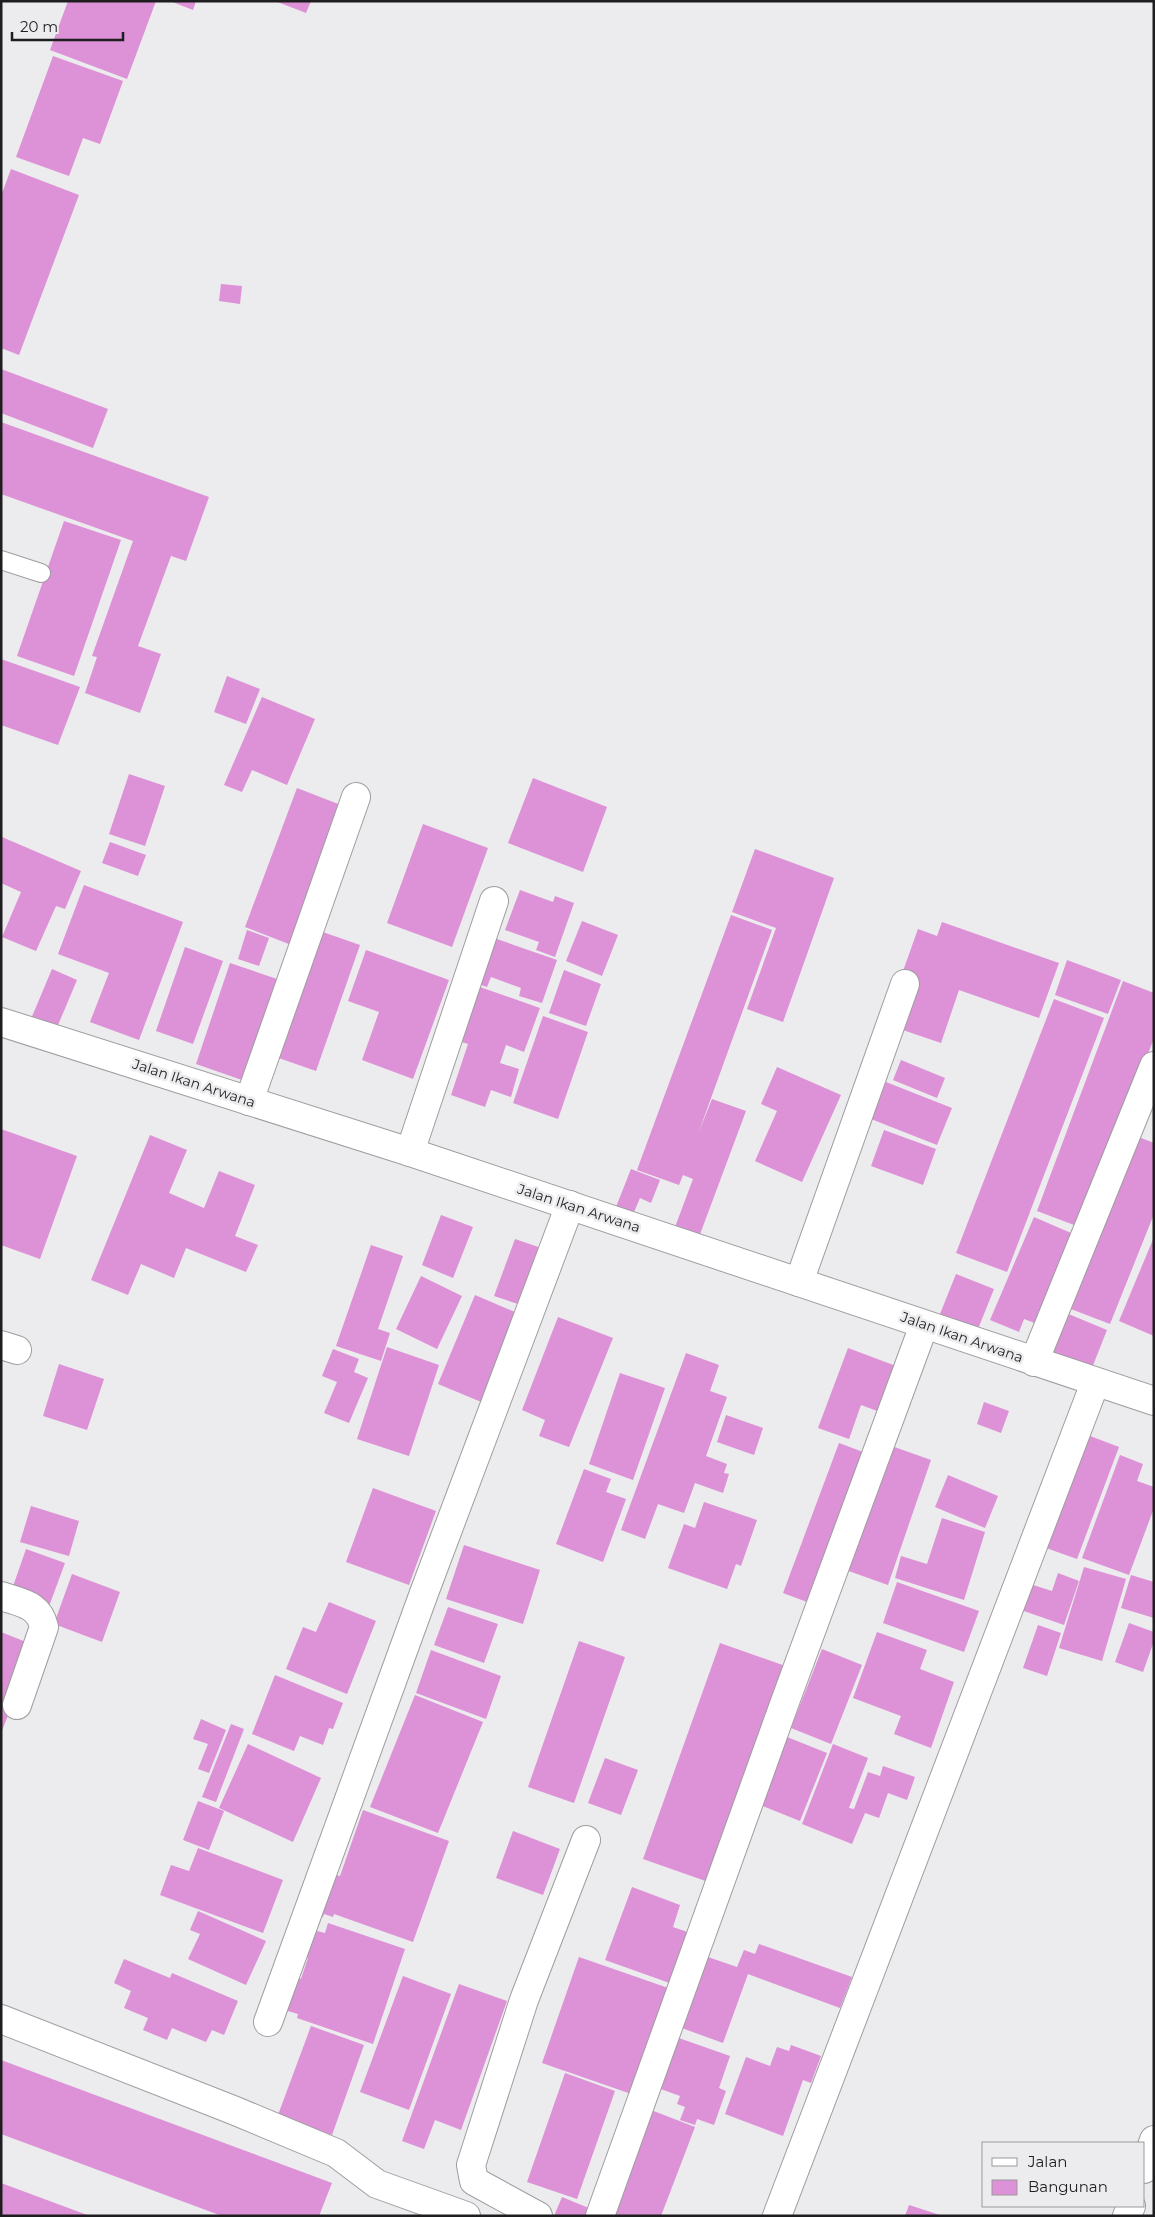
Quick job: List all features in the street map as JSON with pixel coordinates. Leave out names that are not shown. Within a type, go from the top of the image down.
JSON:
[{"type":"street","points":[[249,1100],[356,797]]},
{"type":"street","points":[[410,1152],[494,901]]},
{"type":"street","points":[[799,1282],[905,984]]},
{"type":"street","name":"Jalan Ikan Arwana","points":[[1,1022],[410,1152],[1154,1402]]},
{"type":"street","points":[[1034,1362],[1154,1066]]},
{"type":"street","points":[[268,2022],[424,1593],[570,1205]]},
{"type":"street","points":[[600,2216],[924,1324]]},
{"type":"street","points":[[777,2216],[1095,1383]]},
{"type":"street","points":[[1,1596],[34,1608],[42,1616],[44,1627],[17,1705]]},
{"type":"street","points":[[538,2216],[474,2182],[471,2165],[524,2000],[586,1840]]},
{"type":"street","points":[[1,2019],[233,2110],[336,2153],[377,2184],[466,2216]]},
{"type":"street","points":[[1145,2165],[1154,2140]]},
{"type":"lane","points":[[1,560],[41,573]]},
{"type":"building","points":[[68,1],[156,1],[127,79],[50,50]]},
{"type":"building","points":[[170,1],[196,1],[193,10]]},
{"type":"building","points":[[275,1],[311,1],[306,13]]},
{"type":"building","points":[[53,56],[123,81],[100,144],[83,138],[69,176],[16,157]]},
{"type":"building","points":[[11,169],[79,195],[19,355],[1,348],[1,196]]},
{"type":"building","points":[[221,284],[242,286],[240,304],[219,301]]},
{"type":"building","points":[[1,369],[108,409],[93,448],[1,413]]},
{"type":"building","points":[[1,422],[209,497],[186,561],[171,556],[138,646],[161,654],[140,713],[85,693],[97,657],[92,656],[133,541],[1,494]]},
{"type":"building","points":[[64,521],[121,540],[74,676],[17,656]]},
{"type":"building","points":[[1,659],[80,687],[58,745],[1,725]]},
{"type":"building","points":[[227,676],[260,689],[246,724],[214,712]]},
{"type":"building","points":[[262,697],[315,719],[287,785],[252,770],[242,792],[224,785]]},
{"type":"building","points":[[129,774],[165,786],[145,846],[109,834]]},
{"type":"building","points":[[533,778],[607,807],[583,872],[508,843]]},
{"type":"building","points":[[297,788],[346,807],[294,946],[245,927]]},
{"type":"building","points":[[423,824],[488,848],[452,947],[387,923]]},
{"type":"building","points":[[2,837],[81,871],[65,909],[56,906],[36,951],[2,937],[21,892],[1,883]]},
{"type":"building","points":[[110,842],[146,855],[138,876],[102,863]]},
{"type":"building","points":[[755,849],[834,878],[783,1022],[747,1009],[776,928],[732,912]]},
{"type":"building","points":[[84,885],[183,922],[139,1040],[90,1022],[109,973],[58,954]]},
{"type":"building","points":[[520,890],[553,902],[555,896],[574,903],[555,957],[536,950],[539,942],[505,930]]},
{"type":"building","points":[[731,915],[772,930],[698,1134],[712,1099],[746,1111],[696,1245],[672,1235],[693,1179],[683,1175],[679,1185],[637,1170]]},
{"type":"building","points":[[582,921],[618,935],[602,976],[566,961]]},
{"type":"building","points":[[942,922],[1059,963],[1039,1018],[959,990],[941,1043],[897,1028],[916,975],[903,971],[918,929],[937,936]]},
{"type":"building","points":[[247,930],[269,938],[259,966],[238,959]]},
{"type":"building","points":[[317,930],[360,945],[316,1071],[273,1056]]},
{"type":"building","points":[[491,937],[557,960],[542,1003],[519,996],[521,988],[491,977],[487,987],[476,983]]},
{"type":"building","points":[[185,947],[223,961],[193,1044],[156,1031]]},
{"type":"building","points":[[366,950],[449,980],[413,1079],[362,1060],[379,1012],[348,1001]]},
{"type":"building","points":[[1067,960],[1121,980],[1108,1014],[1055,995]]},
{"type":"building","points":[[230,963],[277,979],[242,1080],[196,1064]]},
{"type":"building","points":[[52,969],[77,980],[53,1037],[28,1026]]},
{"type":"building","points":[[564,970],[601,984],[586,1026],[549,1013]]},
{"type":"building","points":[[1123,981],[1154,993],[1154,1038],[1082,1228],[1037,1211]]},
{"type":"building","points":[[477,986],[540,1008],[524,1052],[506,1045],[500,1063],[519,1069],[511,1097],[491,1090],[485,1107],[451,1095],[468,1044],[458,1041]]},
{"type":"building","points":[[1054,999],[1104,1018],[1007,1272],[956,1253]]},
{"type":"building","points":[[543,1016],[588,1032],[558,1119],[513,1103]]},
{"type":"building","points":[[901,1060],[945,1078],[937,1098],[893,1080]]},
{"type":"building","points":[[777,1067],[841,1095],[802,1182],[755,1161],[777,1111],[761,1104]]},
{"type":"building","points":[[886,1082],[952,1108],[937,1145],[871,1119]]},
{"type":"building","points":[[1,1129],[77,1156],[40,1259],[1,1245]]},
{"type":"building","points":[[884,1130],[936,1149],[923,1185],[871,1166]]},
{"type":"building","points":[[1131,1134],[1154,1143],[1154,1214],[1110,1324],[1063,1306]]},
{"type":"building","points":[[150,1135],[187,1150],[169,1193],[204,1208],[219,1171],[255,1185],[235,1236],[258,1245],[246,1272],[186,1248],[174,1278],[141,1264],[128,1295],[91,1280]]},
{"type":"building","points":[[631,1169],[660,1180],[651,1203],[640,1198],[629,1224],[612,1217]]},
{"type":"building","points":[[441,1215],[473,1227],[453,1278],[422,1265]]},
{"type":"building","points":[[1034,1217],[1078,1236],[1040,1325],[1024,1319],[1019,1332],[990,1320]]},
{"type":"building","points":[[1154,1237],[1154,1336],[1119,1321]]},
{"type":"building","points":[[515,1239],[547,1250],[527,1307],[494,1296]]},
{"type":"building","points":[[371,1245],[403,1256],[378,1329],[390,1333],[381,1361],[336,1346]]},
{"type":"building","points":[[956,1274],[994,1289],[976,1334],[938,1319]]},
{"type":"building","points":[[421,1276],[462,1296],[437,1349],[396,1329]]},
{"type":"building","points":[[475,1295],[522,1315],[486,1404],[438,1384]]},
{"type":"building","points":[[1059,1310],[1107,1330],[1088,1378],[1039,1357]]},
{"type":"building","points":[[558,1317],[613,1338],[569,1447],[539,1436],[545,1420],[522,1410]]},
{"type":"building","points":[[387,1347],[439,1365],[409,1456],[357,1439]]},
{"type":"building","points":[[848,1348],[904,1369],[888,1415],[861,1405],[849,1439],[818,1428]]},
{"type":"building","points":[[333,1349],[359,1359],[354,1372],[368,1378],[349,1423],[324,1413],[337,1382],[322,1376]]},
{"type":"building","points":[[686,1353],[719,1365],[710,1391],[727,1397],[706,1456],[727,1464],[724,1473],[729,1474],[723,1493],[695,1483],[684,1513],[658,1504],[645,1539],[621,1530]]},
{"type":"building","points":[[59,1364],[104,1379],[87,1430],[43,1416]]},
{"type":"building","points":[[620,1373],[665,1388],[633,1480],[589,1464]]},
{"type":"building","points":[[984,1402],[1009,1411],[1001,1433],[977,1424]]},
{"type":"building","points":[[726,1415],[763,1428],[754,1455],[717,1442]]},
{"type":"building","points":[[1077,1431],[1119,1447],[1077,1559],[1035,1544]]},
{"type":"building","points":[[839,1443],[871,1455],[815,1605],[783,1593]]},
{"type":"building","points":[[886,1444],[931,1460],[888,1585],[843,1569]]},
{"type":"building","points":[[1120,1455],[1143,1464],[1137,1481],[1154,1487],[1154,1508],[1129,1575],[1082,1558]]},
{"type":"building","points":[[584,1469],[611,1479],[606,1492],[626,1499],[603,1562],[556,1544]]},
{"type":"building","points":[[948,1475],[998,1496],[985,1528],[935,1507]]},
{"type":"building","points":[[373,1488],[436,1511],[409,1585],[346,1562]]},
{"type":"building","points":[[704,1502],[757,1520],[741,1566],[736,1564],[727,1589],[668,1568],[684,1524],[695,1528]]},
{"type":"building","points":[[31,1506],[79,1521],[69,1556],[20,1542]]},
{"type":"building","points":[[942,1518],[985,1532],[964,1600],[895,1578],[901,1556],[927,1564]]},
{"type":"building","points":[[464,1545],[540,1570],[523,1624],[446,1599]]},
{"type":"building","points":[[26,1549],[65,1563],[48,1609],[10,1595]]},
{"type":"building","points":[[1084,1567],[1126,1579],[1102,1661],[1059,1648]]},
{"type":"building","points":[[1058,1573],[1079,1581],[1064,1625],[1021,1610],[1030,1584],[1052,1591]]},
{"type":"building","points":[[72,1574],[120,1592],[102,1642],[54,1624]]},
{"type":"building","points":[[1131,1575],[1154,1582],[1154,1618],[1121,1608]]},
{"type":"building","points":[[897,1582],[979,1611],[964,1652],[883,1623]]},
{"type":"building","points":[[329,1602],[376,1621],[347,1694],[286,1669],[303,1627],[316,1632]]},
{"type":"building","points":[[448,1607],[498,1624],[484,1663],[434,1645]]},
{"type":"building","points":[[1129,1623],[1154,1632],[1154,1641],[1143,1672],[1115,1662]]},
{"type":"building","points":[[1038,1625],[1061,1633],[1047,1676],[1023,1668]]},
{"type":"building","points":[[1,1632],[36,1646],[1,1733]]},
{"type":"building","points":[[877,1632],[927,1650],[920,1669],[954,1682],[931,1748],[894,1734],[901,1716],[853,1698]]},
{"type":"building","points":[[579,1641],[625,1657],[574,1803],[528,1787]]},
{"type":"building","points":[[720,1643],[794,1669],[717,1885],[643,1859]]},
{"type":"building","points":[[822,1649],[862,1665],[831,1744],[791,1728]]},
{"type":"building","points":[[431,1650],[501,1676],[486,1719],[416,1693]]},
{"type":"building","points":[[275,1675],[343,1703],[333,1729],[329,1728],[323,1745],[300,1736],[294,1751],[252,1734]]},
{"type":"building","points":[[415,1695],[483,1722],[438,1833],[370,1807]]},
{"type":"building","points":[[201,1719],[226,1730],[209,1773],[198,1769],[208,1744],[193,1739]]},
{"type":"building","points":[[231,1724],[244,1729],[216,1802],[202,1797]]},
{"type":"building","points":[[787,1737],[827,1753],[800,1821],[760,1805]]},
{"type":"building","points":[[248,1744],[321,1778],[293,1842],[219,1808]]},
{"type":"building","points":[[833,1744],[868,1758],[849,1808],[854,1809],[868,1772],[880,1776],[883,1766],[915,1777],[907,1800],[888,1793],[879,1818],[865,1813],[852,1844],[802,1824]]},
{"type":"building","points":[[605,1758],[638,1770],[621,1815],[588,1803]]},
{"type":"building","points":[[198,1801],[224,1811],[209,1850],[183,1840]]},
{"type":"building","points":[[363,1810],[449,1841],[413,1942],[334,1914],[333,1917],[324,1914],[323,1917],[313,1914],[333,1874],[340,1876]]},
{"type":"building","points":[[513,1831],[560,1849],[543,1895],[496,1878]]},
{"type":"building","points":[[198,1848],[283,1880],[263,1933],[160,1895],[171,1865],[189,1871]]},
{"type":"building","points":[[632,1887],[680,1905],[673,1927],[696,1935],[678,1986],[605,1960]]},
{"type":"building","points":[[198,1911],[266,1941],[246,1985],[188,1959],[200,1934],[190,1930]]},
{"type":"building","points":[[328,1923],[405,1949],[373,2044],[297,2018],[298,2014],[281,2009],[292,1975],[301,1979],[308,1958],[298,1954],[306,1930],[316,1934],[317,1931],[325,1933]]},
{"type":"building","points":[[759,1944],[852,1977],[840,2008],[748,1974],[723,2043],[679,2027],[705,1956],[737,1967],[744,1950],[755,1954]]},
{"type":"building","points":[[579,1957],[674,1990],[637,2096],[542,2063]]},
{"type":"building","points":[[124,1959],[170,1978],[172,1973],[238,2001],[224,2035],[212,2030],[206,2042],[172,2028],[167,2040],[143,2030],[148,2018],[124,2008],[131,1991],[114,1983]]},
{"type":"building","points":[[403,1976],[451,1994],[409,2110],[360,2092]]},
{"type":"building","points":[[459,1984],[507,2001],[461,2130],[435,2120],[424,2149],[402,2141]]},
{"type":"building","points":[[311,2026],[364,2045],[332,2135],[278,2115]]},
{"type":"building","points":[[676,2037],[730,2056],[719,2088],[726,2091],[714,2125],[697,2119],[695,2125],[680,2120],[685,2107],[677,2104],[680,2096],[658,2088]]},
{"type":"building","points":[[791,2045],[821,2056],[811,2083],[803,2080],[783,2136],[725,2114],[746,2057],[770,2066],[777,2047],[789,2051]]},
{"type":"building","points":[[1,2060],[332,2183],[319,2216],[222,2216],[1,2134]]},
{"type":"building","points":[[565,2073],[615,2091],[577,2199],[527,2182]]},
{"type":"building","points":[[651,2110],[695,2127],[661,2216],[610,2216]]},
{"type":"building","points":[[1,2183],[90,2216],[1,2216]]},
{"type":"building","points":[[562,2197],[596,2211],[595,2216],[554,2216]]},
{"type":"building","points":[[909,2205],[940,2215],[940,2216],[905,2216]]}]
